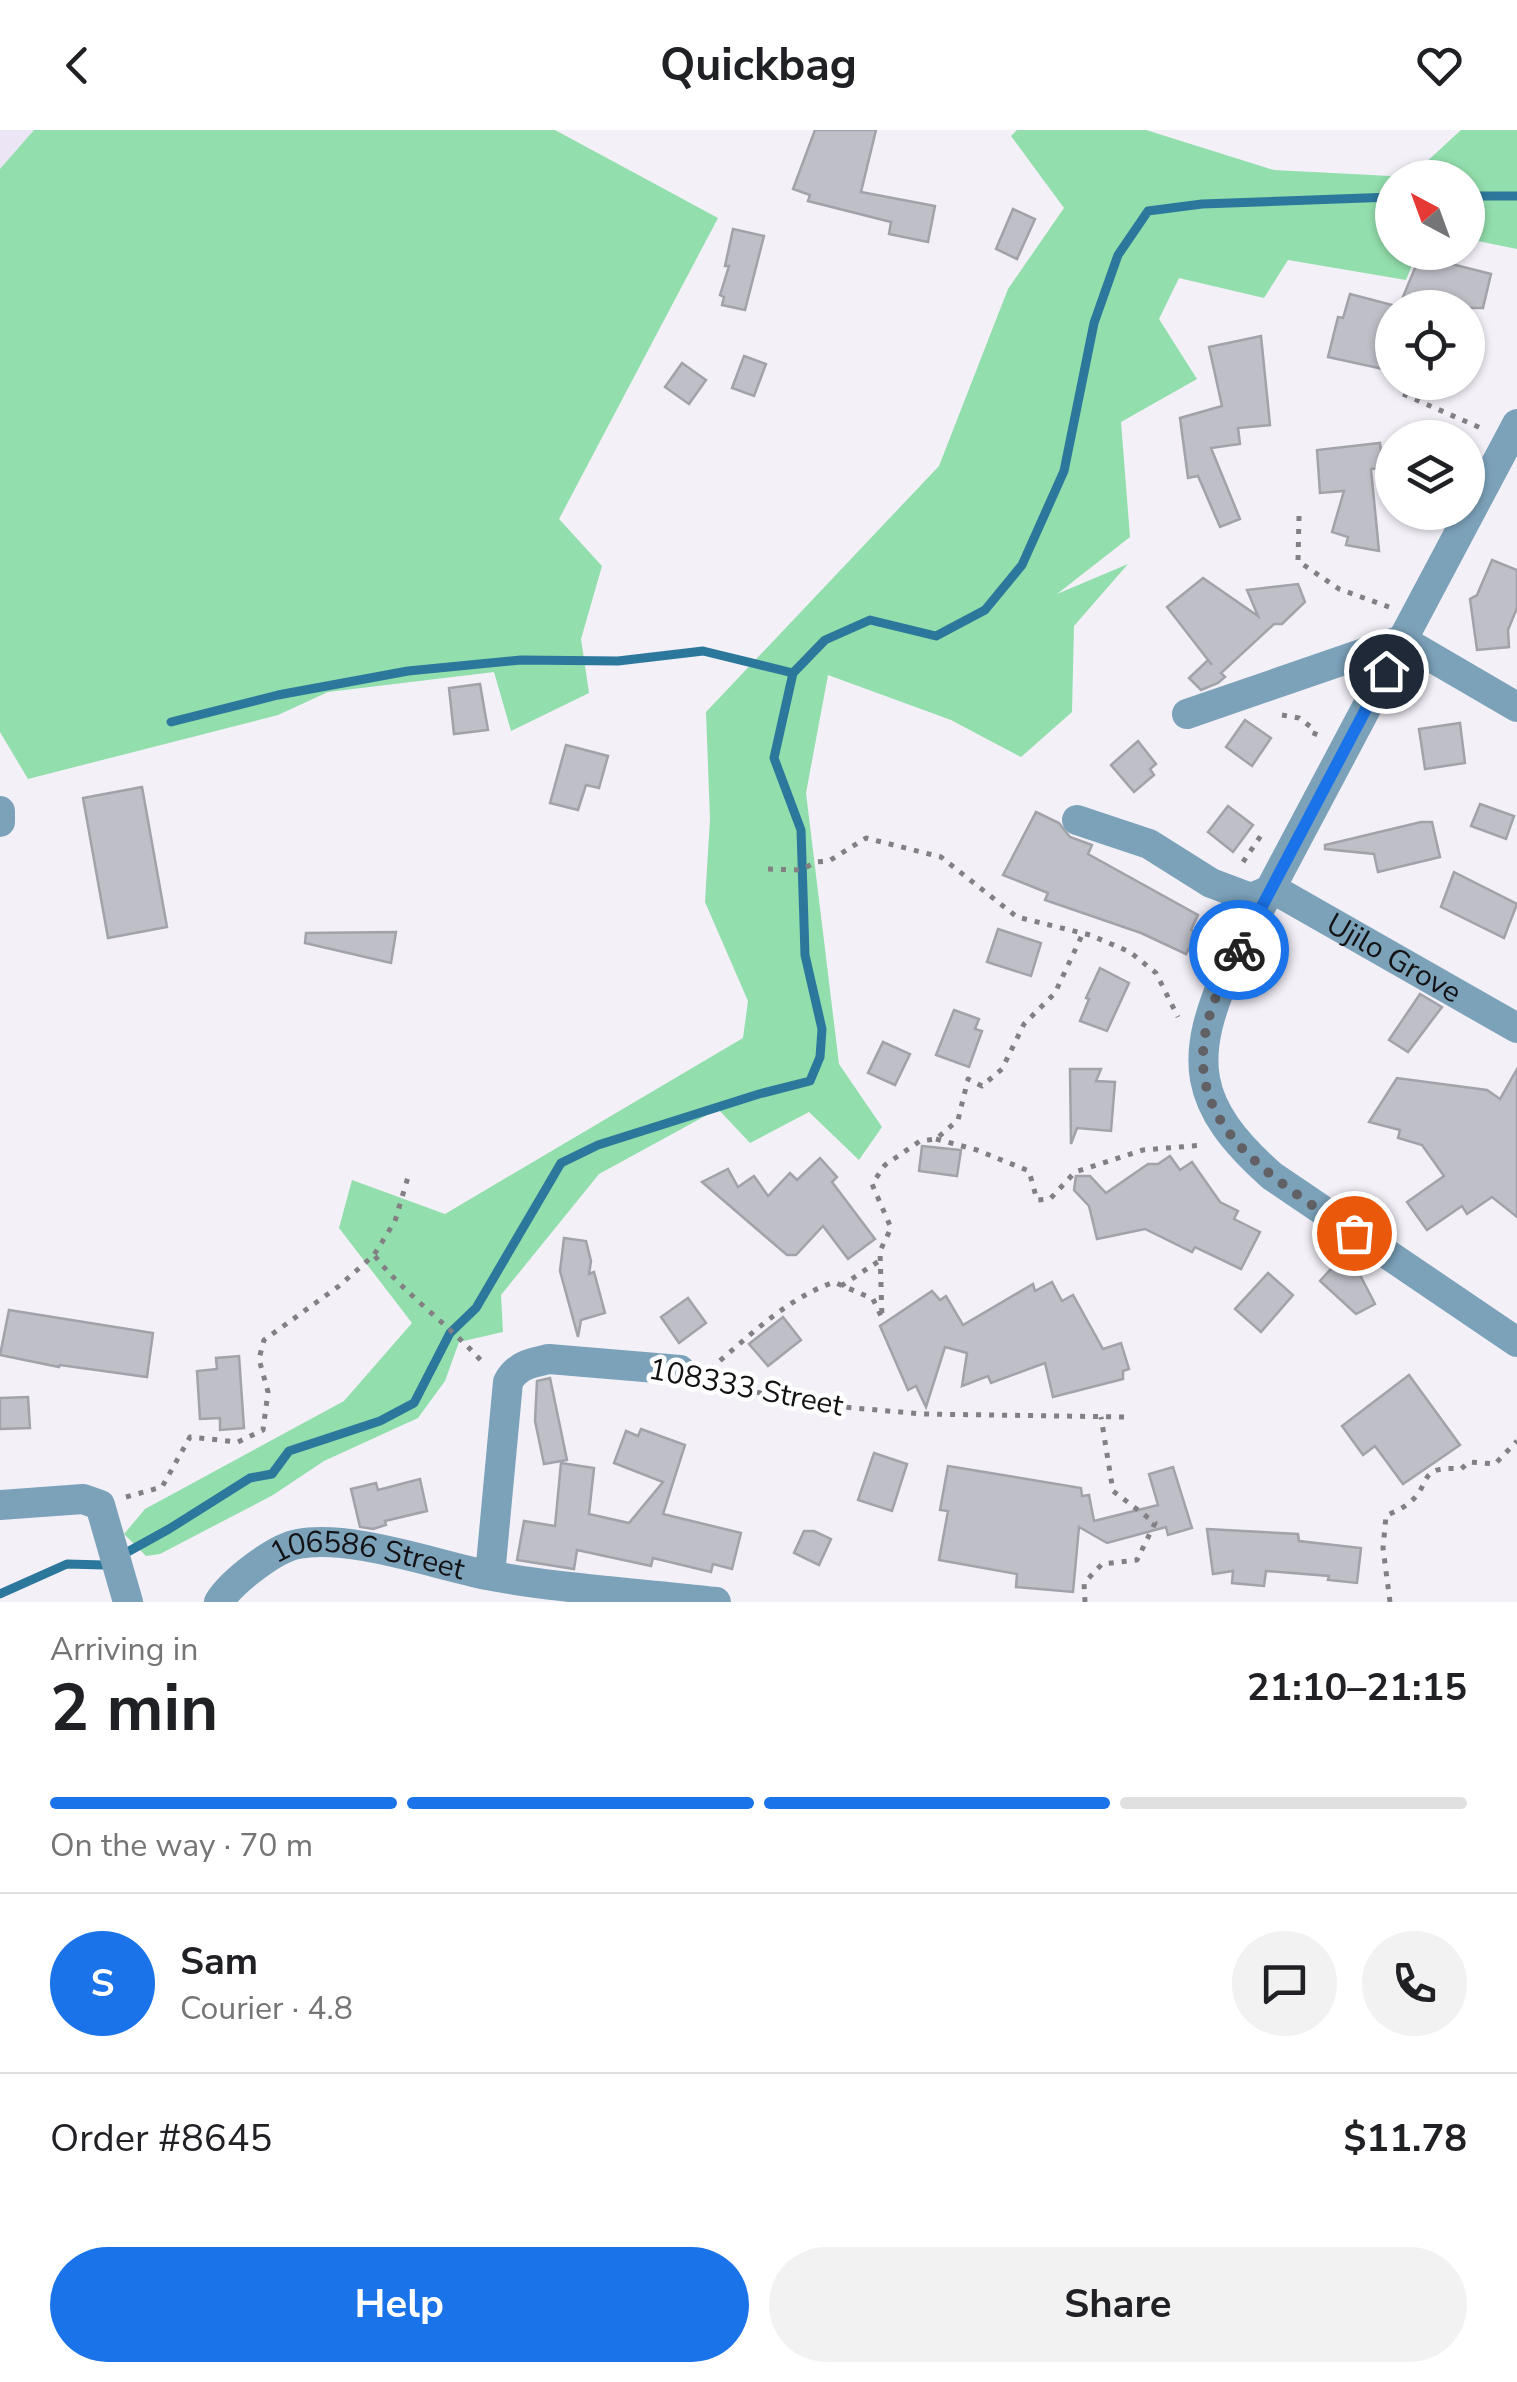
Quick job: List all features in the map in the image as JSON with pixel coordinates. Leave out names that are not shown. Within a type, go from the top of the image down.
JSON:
[{"type":"street","points":[[1513,432],[1218,991],[1206,1037],[1204,1070],[1208,1100],[1230,1136],[1272,1176],[1517,1342]]},
{"type":"street","points":[[1187,714],[1408,628]]},
{"type":"street","points":[[1408,628],[1517,706]]},
{"type":"street","points":[[0,811],[0,822]]},
{"type":"street","points":[[1077,820],[1149,844],[1212,883],[1252,898],[1273,889]]},
{"type":"street","name":"Ujilo Grove","points":[[1273,889],[1517,1028]]},
{"type":"street","name":"108333 Street","points":[[514,1371],[549,1359],[691,1373]]},
{"type":"street","points":[[490,1576],[508,1382],[514,1371]]},
{"type":"street","points":[[0,1505],[83,1498],[103,1517],[125,1592]]},
{"type":"street","name":"106586 Street","points":[[219,1602],[224,1593],[266,1558],[296,1544],[340,1542],[490,1576],[716,1602]]},
{"type":"path","points":[[1420,400],[1513,432]]},
{"type":"path","points":[[1299,516],[1298,560],[1339,589],[1408,628]]},
{"type":"path","points":[[1262,688],[1271,714],[1299,718],[1316,730],[1309,746]]},
{"type":"path","points":[[1212,883],[1244,862],[1270,821]]},
{"type":"path","points":[[768,869],[801,870],[816,862],[829,861],[866,838],[940,857],[1017,917],[1083,933],[1130,952],[1156,973],[1180,1021]]},
{"type":"path","points":[[936,1139],[958,1120],[968,1078],[982,1086],[1002,1068],[1024,1024],[1055,993],[1083,933]]},
{"type":"path","points":[[691,1373],[778,1310],[834,1282],[873,1299],[882,1318],[880,1251],[891,1228],[872,1184],[886,1165],[920,1141],[936,1139],[1029,1170],[1037,1200],[1050,1199],[1074,1172],[1092,1166],[1143,1150],[1208,1146],[1230,1136]]},
{"type":"path","points":[[103,1517],[162,1487],[190,1437],[238,1442],[263,1430],[268,1392],[259,1359],[264,1340],[339,1286],[374,1255],[394,1221],[408,1177]]},
{"type":"path","points":[[374,1255],[486,1367],[495,1372],[514,1371]]},
{"type":"path","points":[[841,1286],[879,1261]]},
{"type":"path","name":"108333 Street","points":[[691,1373],[796,1403],[923,1414],[1127,1417]]},
{"type":"path","points":[[1085,1602],[1084,1583],[1102,1564],[1137,1560],[1155,1523],[1113,1491],[1102,1417]]},
{"type":"path","points":[[1390,1602],[1382,1548],[1386,1516],[1412,1502],[1425,1476],[1442,1467],[1462,1470],[1469,1462],[1495,1464],[1517,1442]]},
{"type":"shaded area","points":[[0,130],[34,130],[0,169]]},
{"type":"green space","points":[[34,130],[555,130],[718,218],[559,519],[602,566],[581,639],[589,693],[511,731],[494,672],[328,692],[278,715],[28,779],[0,732],[0,169]]},
{"type":"green space","points":[[1017,130],[1146,130],[1274,170],[1375,175],[1375,270],[1410,270],[1406,280],[1288,260],[1264,298],[1179,278],[1159,319],[1197,379],[1121,422],[1130,537],[1057,594],[1128,564],[1074,626],[1072,712],[1021,757],[951,720],[828,675],[806,793],[839,1064],[882,1127],[859,1160],[809,1112],[750,1143],[718,1109],[599,1174],[501,1295],[503,1332],[459,1342],[445,1381],[418,1418],[324,1461],[273,1495],[160,1554],[146,1556],[124,1534],[145,1509],[344,1401],[412,1323],[339,1228],[352,1180],[445,1214],[743,1038],[748,1001],[705,902],[710,819],[706,712],[939,466],[1008,289],[1064,208],[1011,136]]},
{"type":"green space","points":[[1461,130],[1517,130],[1517,249],[1485,242],[1485,160],[1428,160]]},
{"type":"building","points":[[815,130],[876,130],[861,192],[935,206],[928,242],[889,234],[891,222],[808,201],[810,195],[793,189]]},
{"type":"building","points":[[1013,209],[1035,219],[1017,259],[996,249]]},
{"type":"building","points":[[733,229],[764,236],[745,310],[722,305],[724,297],[720,295],[729,266],[725,266]]},
{"type":"building","points":[[1414,270],[1475,270],[1491,274],[1485,300],[1485,290],[1406,290]]},
{"type":"building","points":[[1350,294],[1375,301],[1375,367],[1328,357],[1338,317],[1343,318]]},
{"type":"building","points":[[1261,336],[1270,425],[1238,428],[1240,444],[1211,448],[1240,519],[1220,527],[1198,476],[1188,478],[1180,418],[1222,406],[1209,347]]},
{"type":"building","points":[[744,356],[766,364],[754,396],[732,388]]},
{"type":"building","points":[[682,363],[706,380],[689,404],[665,387]]},
{"type":"building","points":[[1375,444],[1375,469],[1371,469],[1379,551],[1346,545],[1348,537],[1332,532],[1344,491],[1320,493],[1317,450]]},
{"type":"building","points":[[1492,560],[1517,570],[1517,608],[1508,630],[1509,647],[1477,650],[1470,599],[1477,595]]},
{"type":"building","points":[[1203,578],[1258,616],[1247,590],[1298,584],[1305,602],[1282,624],[1274,624],[1221,673],[1225,677],[1218,683],[1201,690],[1189,678],[1208,660],[1212,665],[1167,607]]},
{"type":"building","points":[[480,684],[488,730],[454,734],[449,688]]},
{"type":"building","points":[[1245,720],[1271,738],[1252,766],[1226,747]]},
{"type":"building","points":[[1460,723],[1465,763],[1425,769],[1419,729]]},
{"type":"building","points":[[1138,741],[1156,764],[1150,769],[1154,775],[1134,792],[1111,765]]},
{"type":"building","points":[[566,745],[608,756],[599,788],[586,785],[578,810],[550,803]]},
{"type":"building","points":[[142,787],[167,927],[108,938],[83,798]]},
{"type":"building","points":[[1480,804],[1514,816],[1506,839],[1471,826]]},
{"type":"building","points":[[1228,806],[1253,825],[1233,852],[1208,832]]},
{"type":"building","points":[[1036,812],[1059,823],[1070,837],[1092,845],[1088,854],[1198,915],[1191,930],[1197,933],[1186,954],[1141,933],[1045,900],[1048,893],[1003,875]]},
{"type":"building","points":[[1432,822],[1440,857],[1378,872],[1374,854],[1325,849],[1325,845]]},
{"type":"building","points":[[1454,872],[1517,904],[1504,938],[1441,907]]},
{"type":"building","points":[[998,929],[1041,943],[1031,976],[987,962]]},
{"type":"building","points":[[396,932],[391,963],[305,943],[306,933]]},
{"type":"building","points":[[1100,968],[1129,983],[1107,1031],[1080,1021]]},
{"type":"building","points":[[1420,994],[1442,1007],[1408,1052],[1389,1040]]},
{"type":"building","points":[[954,1010],[979,1019],[975,1029],[982,1031],[969,1067],[936,1055]]},
{"type":"building","points":[[883,1042],[910,1054],[895,1085],[868,1073]]},
{"type":"building","points":[[1070,1069],[1101,1069],[1096,1081],[1115,1082],[1111,1131],[1077,1128],[1071,1144]]},
{"type":"building","points":[[1517,1069],[1517,1217],[1492,1197],[1467,1214],[1462,1206],[1427,1230],[1407,1202],[1444,1176],[1422,1145],[1398,1138],[1400,1130],[1369,1122],[1397,1078],[1487,1090],[1500,1099]]},
{"type":"building","points":[[922,1146],[961,1150],[957,1176],[919,1171]]},
{"type":"building","points":[[1170,1156],[1180,1170],[1192,1162],[1220,1202],[1238,1211],[1234,1219],[1260,1232],[1241,1269],[1195,1247],[1192,1252],[1145,1229],[1097,1239],[1089,1206],[1074,1190],[1076,1176],[1090,1176],[1106,1193],[1148,1164],[1158,1164]]},
{"type":"building","points":[[820,1158],[837,1177],[832,1182],[875,1239],[848,1259],[823,1226],[796,1255],[787,1255],[702,1182],[728,1169],[738,1187],[754,1176],[768,1196],[790,1173],[797,1180]]},
{"type":"building","points":[[564,1238],[586,1241],[591,1261],[589,1274],[594,1272],[605,1313],[581,1320],[578,1337],[560,1271]]},
{"type":"building","points":[[1341,1258],[1360,1275],[1375,1304],[1356,1314],[1320,1281]]},
{"type":"building","points":[[1268,1273],[1293,1295],[1261,1332],[1235,1309]]},
{"type":"building","points":[[1052,1282],[1062,1301],[1073,1295],[1103,1349],[1121,1343],[1129,1369],[1123,1371],[1123,1379],[1053,1397],[1045,1363],[991,1383],[988,1376],[962,1386],[967,1353],[945,1347],[926,1407],[916,1386],[908,1390],[880,1326],[932,1291],[940,1300],[946,1296],[963,1325],[1033,1284],[1035,1291]]},
{"type":"building","points":[[688,1298],[706,1323],[679,1343],[661,1317]]},
{"type":"building","points":[[9,1310],[153,1333],[147,1377],[59,1367],[0,1355]]},
{"type":"building","points":[[783,1317],[801,1340],[768,1366],[749,1344]]},
{"type":"building","points":[[239,1356],[244,1428],[220,1430],[220,1418],[200,1419],[197,1371],[217,1369],[216,1358]]},
{"type":"building","points":[[1409,1375],[1460,1445],[1403,1484],[1375,1446],[1363,1455],[1342,1426]]},
{"type":"building","points":[[550,1378],[567,1460],[544,1464],[535,1421],[537,1381]]},
{"type":"building","points":[[28,1397],[30,1428],[0,1429],[0,1398]]},
{"type":"building","points":[[641,1429],[685,1445],[663,1514],[741,1533],[732,1569],[713,1564],[711,1572],[653,1558],[651,1566],[577,1550],[574,1569],[517,1560],[524,1521],[555,1526],[561,1463],[594,1468],[589,1514],[629,1523],[663,1482],[614,1463],[626,1431],[638,1436]]},
{"type":"building","points":[[874,1453],[907,1464],[892,1511],[858,1500]]},
{"type":"building","points":[[948,1466],[1081,1488],[1082,1496],[1089,1495],[1094,1521],[1158,1505],[1149,1474],[1173,1467],[1192,1528],[1168,1535],[1166,1527],[1107,1543],[1079,1527],[1073,1592],[1016,1587],[1017,1574],[939,1560],[948,1511],[940,1510]]},
{"type":"building","points":[[420,1479],[427,1511],[385,1521],[386,1525],[373,1529],[360,1527],[351,1489],[376,1483],[378,1490]]},
{"type":"building","points":[[1207,1529],[1298,1534],[1299,1541],[1361,1548],[1357,1583],[1328,1580],[1329,1576],[1266,1571],[1264,1586],[1232,1583],[1233,1571],[1213,1574]]},
{"type":"building","points":[[804,1531],[831,1539],[819,1565],[794,1553]]},
{"type":"waterway","points":[[1485,196],[1517,196]]},
{"type":"waterway","points":[[0,1594],[67,1564],[104,1565],[250,1478],[272,1474],[289,1451],[380,1421],[414,1403],[450,1333],[476,1308],[561,1163],[598,1145],[810,1081],[820,1057],[822,1029],[805,955],[801,830],[774,758],[793,673],[825,640],[870,620],[936,636],[985,610],[1022,565],[1064,471],[1094,323],[1118,255],[1148,211],[1202,204],[1375,198]]},
{"type":"waterway","points":[[171,722],[278,695],[408,671],[521,660],[618,661],[703,651],[793,673]]},
{"type":"way so far","points":[[1239,950],[1212,1005],[1204,1070],[1208,1100],[1238,1146],[1272,1176],[1354,1233]]},
{"type":"route","points":[[1239,950],[1386,671]]}]
